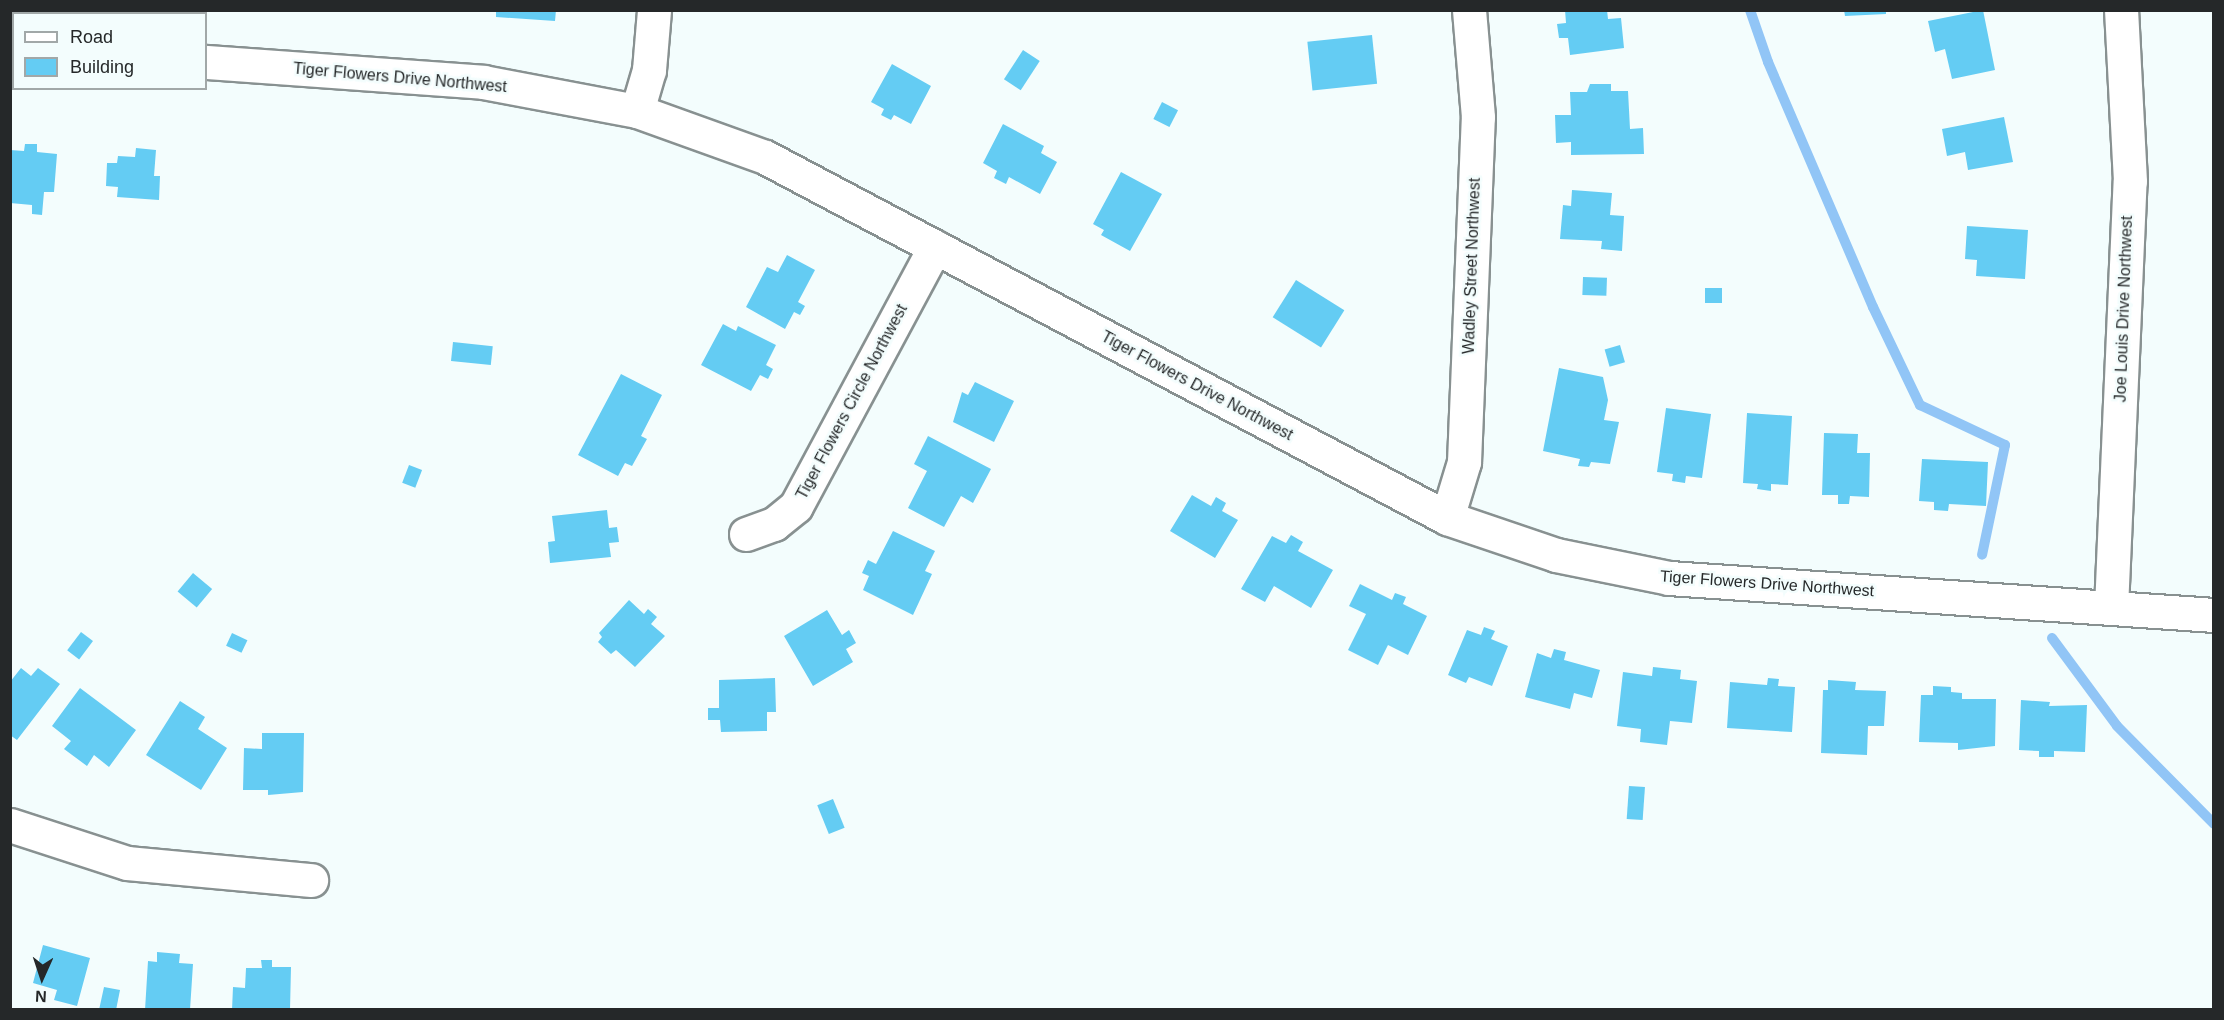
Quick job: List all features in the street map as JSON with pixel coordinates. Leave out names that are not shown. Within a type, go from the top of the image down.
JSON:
[{"type":"street","points":[[638,111],[649,70],[654,10]]},
{"type":"street","name":"Wadley Street Northwest","points":[[1447,518],[1464,462],[1478,117],[1469,10]]},
{"type":"street","name":"Joe Louis Drive Northwest","points":[[2111,608],[2130,181],[2121,10]]},
{"type":"street","name":"Tiger Flowers Drive Northwest","points":[[207,62],[483,82],[638,111],[765,157],[1447,518],[1556,555],[1669,578],[2214,615]]},
{"type":"street","name":"Tiger Flowers Circle Northwest","points":[[746,534],[774,524],[796,506],[935,248]]},
{"type":"street","points":[[10,825],[128,863],[310,880]]},
{"type":"building","points":[[496,10],[556,10],[555,21],[496,17]]},
{"type":"building","points":[[1565,10],[1607,10],[1608,19],[1621,18],[1624,48],[1570,55],[1568,38],[1559,38],[1557,24],[1566,23]]},
{"type":"building","points":[[1844,10],[1886,10],[1886,14],[1845,16]]},
{"type":"building","points":[[1983,10],[1995,70],[1952,79],[1945,49],[1935,52],[1928,21]]},
{"type":"building","points":[[1372,35],[1377,84],[1312,91],[1307,42]]},
{"type":"building","points":[[1023,50],[1040,61],[1021,90],[1004,79]]},
{"type":"building","points":[[892,64],[931,86],[911,124],[894,115],[891,120],[881,115],[884,109],[871,102]]},
{"type":"building","points":[[1590,84],[1611,84],[1611,91],[1628,91],[1630,129],[1643,128],[1644,154],[1571,155],[1571,142],[1556,143],[1555,115],[1571,115],[1570,92],[1587,92]]},
{"type":"building","points":[[1162,102],[1178,110],[1169,127],[1153,119]]},
{"type":"building","points":[[2004,117],[2013,162],[1968,170],[1965,152],[1947,156],[1942,129]]},
{"type":"building","points":[[1003,124],[1044,146],[1041,153],[1057,162],[1040,194],[1009,177],[1006,184],[994,178],[997,171],[983,163]]},
{"type":"building","points":[[25,144],[37,144],[37,152],[57,154],[54,192],[44,192],[42,215],[32,214],[32,205],[10,203],[10,150],[24,151]]},
{"type":"building","points":[[136,148],[156,150],[154,176],[160,176],[159,200],[117,197],[118,187],[106,186],[107,163],[117,163],[118,156],[135,157]]},
{"type":"building","points":[[1121,172],[1162,194],[1130,251],[1101,235],[1104,230],[1093,224]]},
{"type":"building","points":[[1572,190],[1612,193],[1610,215],[1624,216],[1622,251],[1601,249],[1602,241],[1560,239],[1563,205],[1571,206]]},
{"type":"building","points":[[1967,226],[2028,230],[2025,279],[1976,276],[1977,260],[1965,259]]},
{"type":"building","points":[[787,255],[815,270],[798,302],[805,306],[800,315],[794,312],[785,329],[746,307],[767,267],[778,272]]},
{"type":"building","points":[[1583,277],[1607,278],[1606,296],[1582,295]]},
{"type":"building","points":[[1296,280],[1344,310],[1321,348],[1273,317]]},
{"type":"building","points":[[1705,288],[1722,288],[1722,303],[1705,303]]},
{"type":"building","points":[[723,324],[736,331],[738,326],[776,345],[766,365],[773,369],[768,379],[760,375],[751,391],[701,365]]},
{"type":"building","points":[[453,342],[493,346],[491,365],[451,361]]},
{"type":"building","points":[[1620,345],[1625,362],[1610,367],[1605,349]]},
{"type":"building","points":[[1559,368],[1603,377],[1608,400],[1604,420],[1619,422],[1610,464],[1591,462],[1589,467],[1578,466],[1580,459],[1543,451]]},
{"type":"building","points":[[621,374],[662,395],[641,436],[647,439],[632,466],[625,463],[618,476],[578,455]]},
{"type":"building","points":[[975,382],[1014,401],[994,442],[953,422],[962,392],[968,395]]},
{"type":"building","points":[[1666,408],[1711,414],[1702,478],[1686,476],[1685,483],[1672,481],[1673,474],[1657,472]]},
{"type":"building","points":[[1747,413],[1792,416],[1788,485],[1771,484],[1771,491],[1757,489],[1758,484],[1743,483]]},
{"type":"building","points":[[1824,433],[1858,434],[1857,453],[1870,453],[1869,497],[1850,496],[1849,504],[1838,504],[1838,495],[1822,495]]},
{"type":"building","points":[[928,436],[991,469],[973,503],[961,496],[944,527],[908,508],[927,471],[914,464]]},
{"type":"building","points":[[1922,459],[1988,462],[1986,506],[1949,504],[1948,511],[1934,510],[1934,502],[1919,501]]},
{"type":"building","points":[[409,465],[422,470],[415,488],[402,483]]},
{"type":"building","points":[[1192,495],[1211,506],[1216,497],[1226,503],[1222,511],[1238,520],[1215,558],[1170,531]]},
{"type":"building","points":[[607,510],[609,528],[617,527],[619,542],[609,543],[611,557],[550,563],[548,542],[555,541],[552,516]]},
{"type":"building","points":[[893,531],[935,551],[925,571],[932,574],[913,615],[863,590],[869,576],[862,573],[868,560],[876,564]]},
{"type":"building","points":[[1291,535],[1303,542],[1298,551],[1333,570],[1311,608],[1274,586],[1265,602],[1241,589],[1272,536],[1286,543]]},
{"type":"building","points":[[193,573],[212,589],[197,607],[178,591]]},
{"type":"building","points":[[1360,584],[1392,600],[1395,593],[1406,597],[1403,604],[1427,616],[1408,655],[1388,645],[1378,665],[1348,650],[1366,614],[1349,606]]},
{"type":"building","points":[[629,600],[644,614],[648,609],[657,617],[651,624],[665,636],[635,667],[616,650],[611,654],[598,642],[602,637],[599,633]]},
{"type":"building","points":[[827,610],[842,635],[849,630],[856,643],[846,649],[853,662],[813,686],[784,636]]},
{"type":"building","points":[[1484,627],[1495,631],[1491,639],[1508,646],[1492,686],[1469,677],[1466,683],[1448,675],[1467,630],[1481,635]]},
{"type":"building","points":[[81,632],[93,641],[79,659],[67,650]]},
{"type":"building","points":[[232,633],[247,640],[241,653],[226,646]]},
{"type":"building","points":[[1554,649],[1566,652],[1564,660],[1600,670],[1592,698],[1574,693],[1570,709],[1525,697],[1537,653],[1551,658]]},
{"type":"building","points":[[1653,667],[1681,670],[1680,679],[1697,681],[1692,723],[1670,721],[1667,745],[1640,742],[1641,729],[1617,726],[1623,672],[1652,676]]},
{"type":"building","points":[[21,668],[31,676],[38,668],[60,684],[17,740],[10,735],[10,682]]},
{"type":"building","points":[[775,678],[776,712],[767,712],[767,731],[721,732],[720,720],[708,720],[708,708],[719,708],[719,680]]},
{"type":"building","points":[[1768,678],[1779,679],[1778,686],[1795,687],[1792,732],[1727,728],[1730,682],[1767,685]]},
{"type":"building","points":[[1828,680],[1856,682],[1855,690],[1886,691],[1884,726],[1868,726],[1867,755],[1821,753],[1823,690],[1828,690]]},
{"type":"building","points":[[1933,686],[1951,687],[1951,692],[1962,693],[1962,699],[1996,699],[1995,746],[1958,750],[1958,743],[1919,742],[1921,695],[1933,695]]},
{"type":"building","points":[[80,688],[136,730],[109,767],[94,755],[87,766],[64,749],[71,741],[52,726]]},
{"type":"building","points":[[2021,700],[2050,702],[2049,706],[2087,705],[2085,752],[2054,751],[2054,757],[2039,757],[2039,751],[2019,750]]},
{"type":"building","points":[[180,701],[205,717],[198,729],[227,748],[201,790],[146,755]]},
{"type":"building","points":[[262,733],[304,733],[303,792],[268,795],[268,790],[243,790],[244,748],[262,749]]},
{"type":"building","points":[[1629,786],[1645,787],[1643,820],[1627,819]]},
{"type":"building","points":[[833,799],[845,828],[829,834],[817,805]]},
{"type":"building","points":[[43,945],[90,958],[77,1006],[54,1000],[57,990],[33,983]]},
{"type":"building","points":[[157,952],[180,954],[179,963],[193,964],[190,1010],[145,1010],[148,961],[157,962]]},
{"type":"building","points":[[261,960],[272,960],[272,967],[291,967],[290,1010],[232,1010],[233,987],[245,988],[246,968],[262,968]]},
{"type":"building","points":[[104,987],[120,990],[116,1010],[99,1010]]},
{"type":"waterway","points":[[1750,10],[1768,62],[1873,307],[1920,405],[2005,445],[1982,555]]},
{"type":"waterway","points":[[2052,638],[2117,726],[2214,824]]}]
